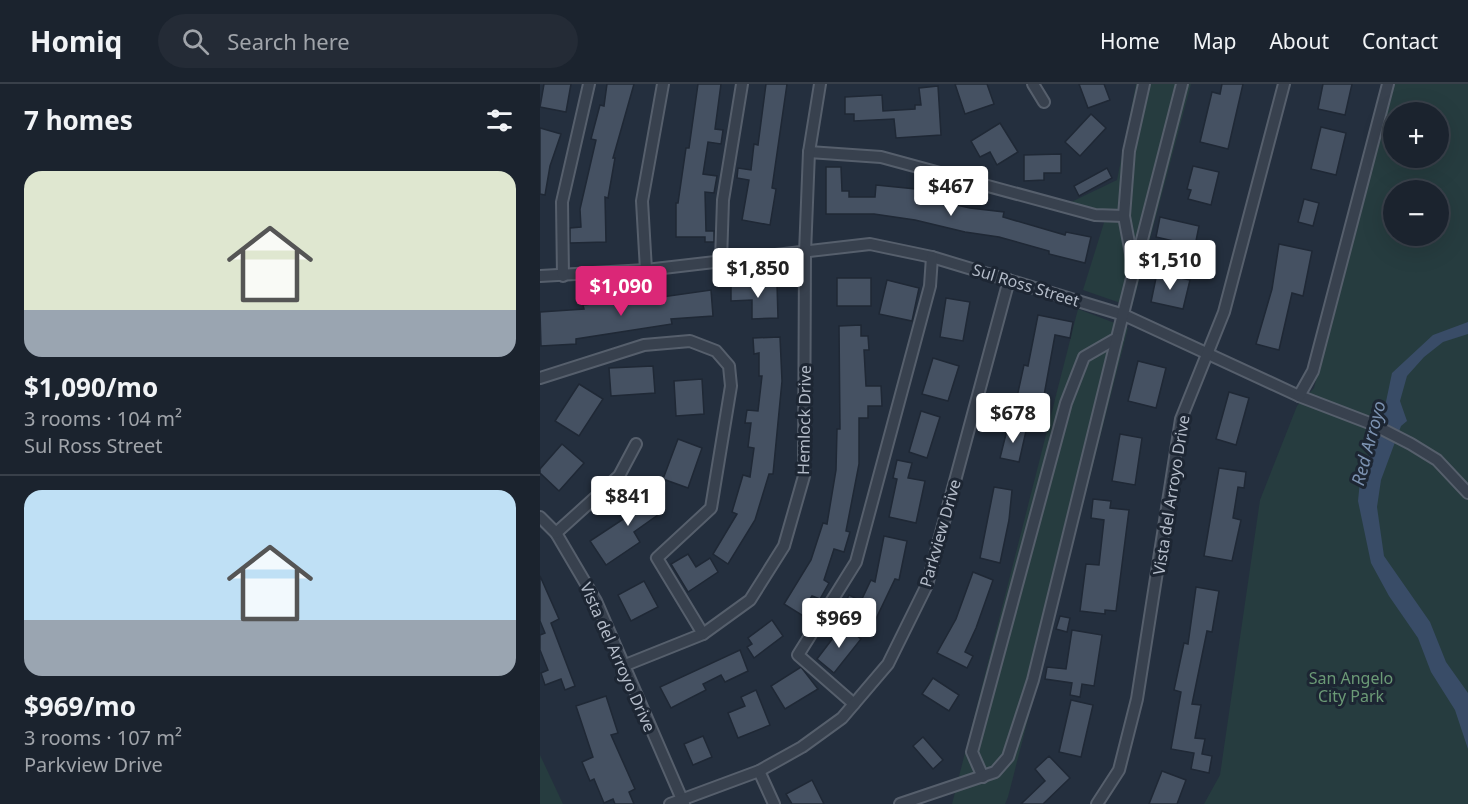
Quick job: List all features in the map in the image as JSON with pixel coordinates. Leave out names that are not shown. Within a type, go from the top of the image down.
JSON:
[{"type":"street","points":[[563,276],[562,202],[589,84]]},
{"type":"street","points":[[646,270],[642,201],[663,84]]},
{"type":"street","points":[[721,261],[723,200],[742,84]]},
{"type":"street","name":"Hemlock Drive","points":[[623,666],[703,634],[750,600],[784,546],[804,476],[805,253],[809,152],[820,84]]},
{"type":"street","points":[[1033,84],[1044,102]]},
{"type":"street","points":[[1134,270],[1125,216],[1129,151],[1144,84]]},
{"type":"street","points":[[900,804],[995,772],[1008,757],[1033,680],[1182,84]]},
{"type":"street","name":"Vista del Arroyo Drive","points":[[1097,804],[1119,770],[1137,699],[1181,419],[1224,312],[1284,84]]},
{"type":"street","points":[[1299,396],[1313,371],[1388,84]]},
{"type":"street","points":[[809,152],[881,157],[1095,215],[1125,216]]},
{"type":"street","name":"Sul Ross Street","points":[[540,276],[646,270],[870,244],[932,257],[1124,315],[1207,351],[1299,396],[1372,424],[1411,444],[1437,459],[1468,493]]},
{"type":"street","points":[[854,704],[798,655],[856,562],[930,286],[932,257]]},
{"type":"street","name":"Parkview Drive","points":[[670,804],[759,771],[802,747],[842,718],[888,664],[927,585],[1009,280]]},
{"type":"street","points":[[983,777],[972,752],[1065,403],[1084,357],[1117,338]]},
{"type":"street","points":[[540,378],[644,345],[690,341],[716,351],[729,366],[731,386],[711,508],[657,558],[703,634]]},
{"type":"street","points":[[556,533],[619,476],[636,444]]},
{"type":"street","name":"Vista del Arroyo Drive","points":[[540,517],[556,533],[596,601],[683,801]]},
{"type":"street","points":[[759,771],[774,804]]},
{"type":"green space","points":[[1136,84],[1191,84],[1132,307],[1083,290],[1107,213],[1067,204],[1117,180]]},
{"type":"green space","name":"San Angelo City Park","points":[[1390,84],[1468,84],[1468,804],[1204,804],[1220,775],[1260,500],[1297,406],[1314,388],[1383,112],[1383,168],[1449,168],[1449,102],[1386,102]]},
{"type":"green space","points":[[1078,309],[1128,328],[1008,797],[1005,804],[952,804]]},
{"type":"green space","points":[[540,755],[563,804],[540,804]]},
{"type":"water","points":[[1468,322],[1468,334],[1443,342],[1424,357],[1407,376],[1400,401],[1407,421],[1401,426],[1381,480],[1377,507],[1384,556],[1430,622],[1446,662],[1468,693],[1468,749],[1455,710],[1431,672],[1418,638],[1389,596],[1371,563],[1358,501],[1360,481],[1383,416],[1392,373],[1433,335]]},
{"type":"building","points":[[544,84],[571,84],[566,112],[540,107]]},
{"type":"building","points":[[607,84],[634,84],[613,158],[615,158],[608,198],[605,197],[606,242],[570,243],[570,228],[581,227],[580,209],[596,140],[591,139],[600,105],[604,106]]},
{"type":"building","points":[[698,84],[721,84],[715,129],[723,130],[721,144],[708,142],[703,174],[717,176],[714,193],[705,192],[706,231],[714,231],[714,242],[705,242],[705,237],[676,237],[676,203],[678,203],[686,148],[689,148]]},
{"type":"building","points":[[766,84],[787,84],[772,188],[776,189],[770,225],[742,220],[749,180],[737,178],[738,168],[751,170],[754,144],[758,145]]},
{"type":"building","points":[[955,84],[987,84],[994,104],[965,114]]},
{"type":"building","points":[[1079,84],[1104,84],[1110,100],[1088,108]]},
{"type":"building","points":[[1222,84],[1243,84],[1228,149],[1200,142],[1212,92],[1220,94]]},
{"type":"building","points":[[1323,84],[1352,84],[1345,115],[1318,109]]},
{"type":"building","points":[[938,86],[941,135],[896,138],[894,119],[854,121],[854,114],[845,114],[845,97],[882,95],[883,111],[915,109],[915,105],[921,105],[919,88]]},
{"type":"building","points":[[1091,114],[1106,128],[1080,156],[1065,142]]},
{"type":"building","points":[[1000,123],[1018,152],[997,165],[990,152],[980,157],[971,141]]},
{"type":"building","points":[[1321,127],[1346,133],[1336,175],[1311,169]]},
{"type":"building","points":[[540,128],[561,134],[550,166],[545,195],[540,194]]},
{"type":"building","points":[[1061,154],[1061,173],[1044,173],[1044,180],[1024,181],[1024,155]]},
{"type":"building","points":[[1193,166],[1219,172],[1211,205],[1188,199],[1191,190],[1187,189]]},
{"type":"building","points":[[826,167],[841,167],[842,191],[849,191],[849,197],[875,197],[876,185],[916,189],[915,196],[970,208],[1004,212],[1003,217],[1065,235],[1066,232],[1091,237],[1085,263],[1049,254],[1049,251],[999,237],[965,232],[915,220],[874,214],[826,214]]},
{"type":"building","points":[[1107,168],[1112,178],[1079,196],[1074,186]]},
{"type":"building","points":[[1304,199],[1319,203],[1313,226],[1298,222]]},
{"type":"building","points":[[1160,217],[1199,226],[1195,246],[1156,237]]},
{"type":"building","points":[[1279,244],[1312,251],[1303,296],[1292,293],[1279,350],[1256,344],[1272,289]]},
{"type":"building","points":[[1157,273],[1190,280],[1183,309],[1151,302]]},
{"type":"building","points":[[837,278],[871,278],[871,306],[837,306]]},
{"type":"building","points":[[887,280],[919,288],[912,321],[879,314]]},
{"type":"building","points":[[777,284],[778,318],[752,319],[752,300],[731,301],[731,285]]},
{"type":"building","points":[[711,290],[713,316],[671,319],[672,324],[576,339],[576,344],[541,346],[540,312],[584,309],[583,305],[619,301],[620,303]]},
{"type":"building","points":[[946,298],[970,302],[963,341],[940,337]]},
{"type":"building","points":[[1038,315],[1073,322],[1070,338],[1055,335],[1041,412],[1015,406],[1024,365],[1028,366]]},
{"type":"building","points":[[861,325],[861,336],[868,336],[869,350],[864,350],[866,386],[881,386],[882,406],[868,406],[868,418],[859,418],[859,464],[846,531],[850,532],[844,552],[834,549],[824,580],[829,583],[820,599],[812,596],[810,599],[817,604],[808,619],[784,604],[811,560],[823,523],[827,524],[836,470],[837,429],[840,429],[839,326]]},
{"type":"building","points":[[780,337],[782,381],[773,474],[769,474],[755,520],[728,564],[713,554],[737,514],[732,512],[743,475],[750,477],[754,448],[748,447],[751,423],[745,423],[747,410],[758,411],[762,376],[759,376],[759,353],[754,354],[753,338]]},
{"type":"building","points":[[933,358],[959,366],[948,401],[922,394]]},
{"type":"building","points":[[1138,361],[1166,368],[1156,408],[1128,401]]},
{"type":"building","points":[[653,366],[655,393],[611,396],[609,368]]},
{"type":"building","points":[[702,379],[704,414],[676,416],[674,381]]},
{"type":"building","points":[[579,384],[603,399],[579,436],[555,421]]},
{"type":"building","points":[[1229,392],[1249,398],[1236,445],[1216,439]]},
{"type":"building","points":[[921,411],[940,417],[927,458],[909,452]]},
{"type":"building","points":[[1008,426],[1026,431],[1019,462],[1000,458]]},
{"type":"building","points":[[1120,434],[1142,438],[1135,485],[1112,481]]},
{"type":"building","points":[[678,439],[702,448],[688,488],[663,479]]},
{"type":"building","points":[[562,444],[584,463],[559,491],[540,473],[540,469]]},
{"type":"building","points":[[897,460],[912,463],[908,478],[925,481],[916,523],[889,517],[897,479],[893,478]]},
{"type":"building","points":[[1219,468],[1246,472],[1244,488],[1238,487],[1233,518],[1241,520],[1232,561],[1204,556]]},
{"type":"building","points":[[659,485],[665,494],[655,502],[662,512],[634,532],[640,542],[606,565],[590,541],[628,516],[624,510]]},
{"type":"building","points":[[994,487],[1012,490],[1009,520],[1000,563],[980,558]]},
{"type":"building","points":[[1093,499],[1111,501],[1110,508],[1129,510],[1116,611],[1105,610],[1105,614],[1080,611],[1086,564],[1099,565],[1104,520],[1091,518]]},
{"type":"building","points":[[884,536],[907,541],[899,580],[895,579],[873,625],[842,610],[849,595],[861,601],[871,580],[875,582]]},
{"type":"building","points":[[688,554],[696,567],[710,558],[718,572],[688,592],[671,564]]},
{"type":"building","points":[[973,572],[993,580],[965,652],[973,656],[967,668],[937,653],[956,619]]},
{"type":"building","points":[[540,576],[559,619],[551,623],[575,686],[565,690],[561,679],[545,685],[541,673],[548,670],[540,650],[540,635],[545,633],[540,621]]},
{"type":"building","points":[[644,581],[658,607],[631,621],[618,595]]},
{"type":"building","points":[[1196,587],[1219,591],[1212,632],[1207,631],[1192,704],[1201,705],[1195,738],[1205,739],[1202,754],[1212,756],[1209,773],[1191,769],[1194,753],[1171,749],[1181,692],[1174,690],[1184,643],[1188,644]]},
{"type":"building","points":[[1060,616],[1070,618],[1067,632],[1056,629]]},
{"type":"building","points":[[772,620],[783,636],[754,658],[747,647],[752,644],[748,638]]},
{"type":"building","points":[[843,625],[861,639],[834,673],[817,659]]},
{"type":"building","points":[[1072,630],[1102,635],[1094,686],[1082,684],[1080,697],[1070,695],[1072,683],[1045,679],[1047,667],[1066,669]]},
{"type":"building","points":[[740,650],[748,671],[725,682],[721,675],[703,684],[706,690],[671,708],[660,687]]},
{"type":"building","points":[[801,667],[818,689],[785,709],[771,686]]},
{"type":"building","points":[[933,678],[959,695],[949,711],[922,694]]},
{"type":"building","points":[[756,690],[770,725],[738,738],[728,713],[745,706],[741,697]]},
{"type":"building","points":[[606,696],[618,733],[611,735],[635,789],[629,792],[634,804],[615,804],[613,799],[604,803],[594,779],[590,781],[582,762],[593,757],[576,706]]},
{"type":"building","points":[[1071,700],[1093,705],[1081,757],[1059,752]]},
{"type":"building","points":[[703,736],[712,757],[693,765],[684,744]]},
{"type":"building","points":[[923,737],[943,760],[933,769],[913,746]]},
{"type":"building","points":[[1049,756],[1070,778],[1043,804],[1021,804],[1045,781],[1035,769]]},
{"type":"building","points":[[1162,771],[1186,780],[1177,804],[1149,804]]},
{"type":"building","points":[[812,780],[824,804],[792,804],[786,794]]},
{"type":"water label","name":"Red Arroyo","points":[[1368,443]]}]
